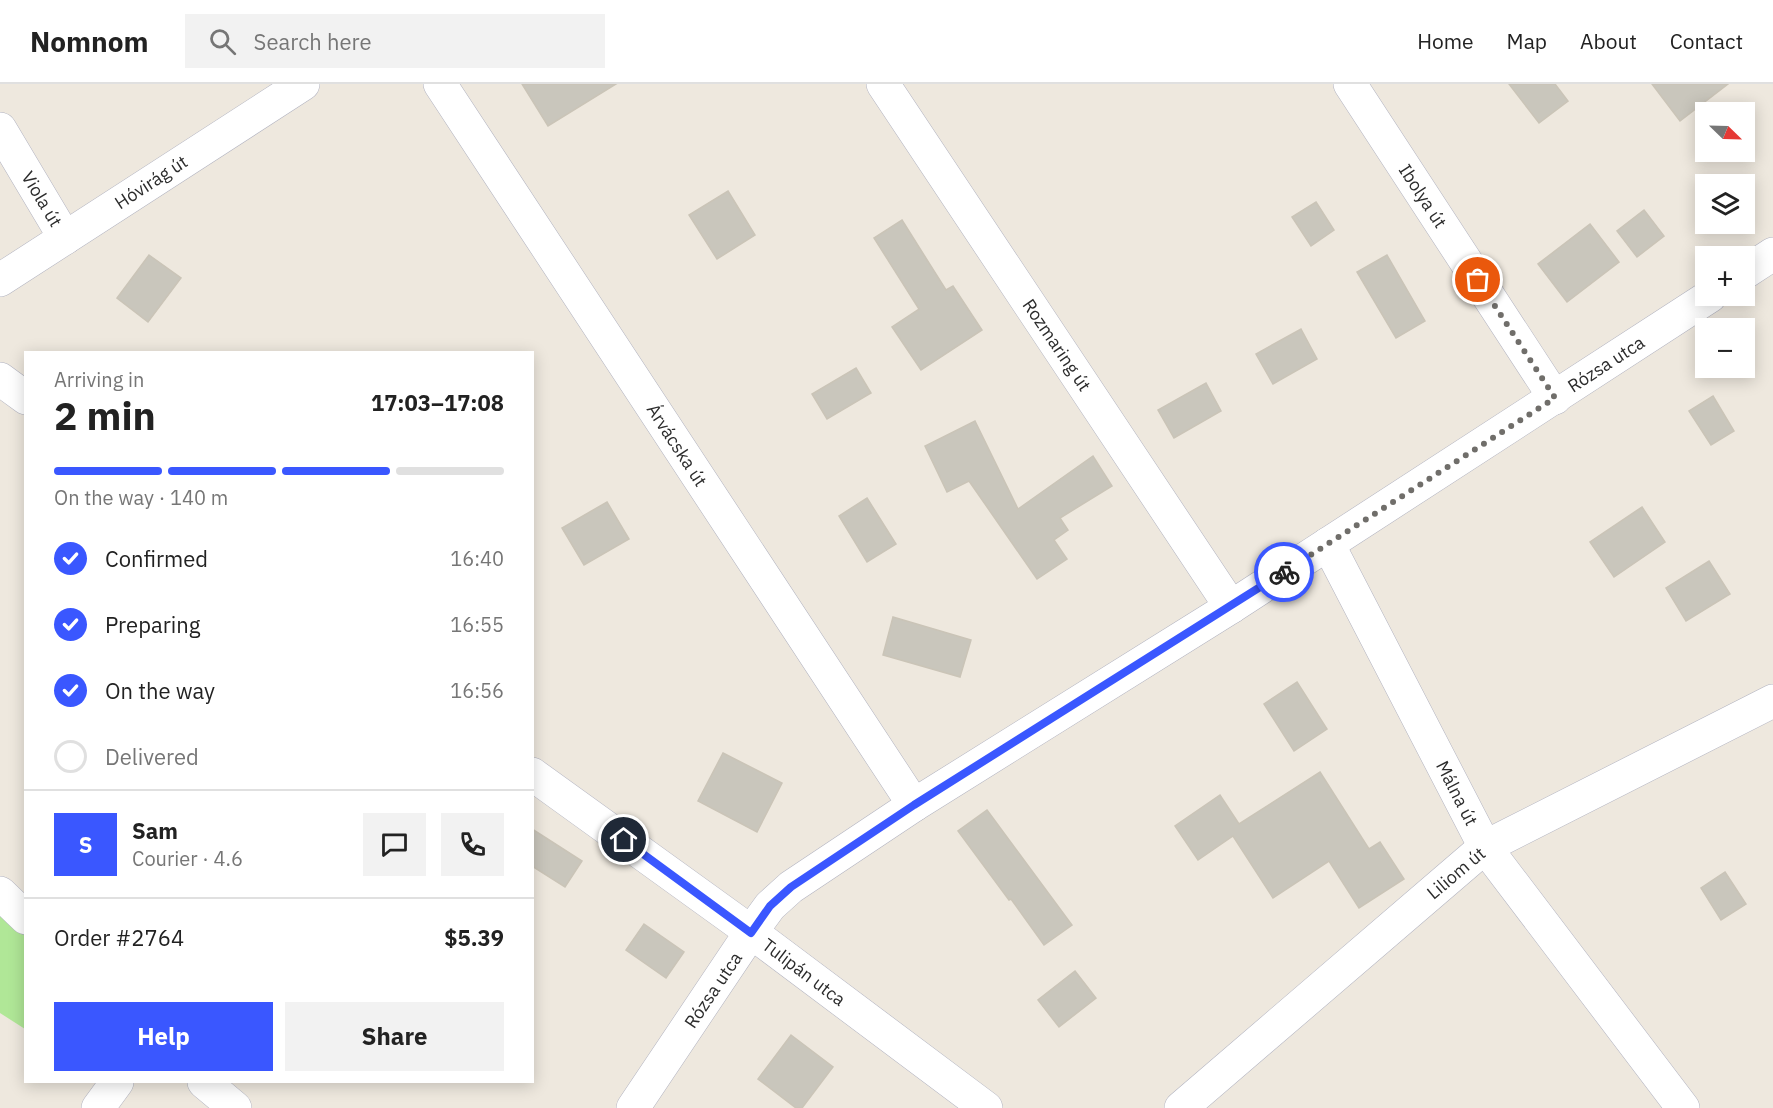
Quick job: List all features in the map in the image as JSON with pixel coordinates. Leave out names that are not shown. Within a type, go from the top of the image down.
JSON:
[{"type":"street","name":"Hóvirág út","points":[[0,280],[303,84]]},
{"type":"street","name":"Árvácska út","points":[[440,84],[914,805]]},
{"type":"street","name":"Rozmaring út","points":[[883,84],[1231,607]]},
{"type":"street","name":"Ibolya út","points":[[1350,84],[1555,398]]},
{"type":"street","name":"Viola út","points":[[0,129],[65,238]]},
{"type":"street","points":[[1755,266],[1773,254]]},
{"type":"street","name":"Rózsa utca","points":[[633,1108],[770,906],[791,887],[914,805],[1231,607],[1695,306]]},
{"type":"street","points":[[0,379],[24,397]]},
{"type":"street","name":"Málna út","points":[[1328,544],[1485,847],[1683,1108]]},
{"type":"street","name":"Liliom út","points":[[1181,1108],[1485,847],[1773,701]]},
{"type":"street","name":"Tulipán utca","points":[[534,775],[986,1108]]},
{"type":"street","points":[[0,893],[24,916]]},
{"type":"street","points":[[98,1108],[116,1083]]},
{"type":"street","points":[[205,1083],[235,1108]]},
{"type":"green space","points":[[0,904],[24,927],[24,1028],[0,1013]]},
{"type":"building","points":[[522,84],[616,84],[548,126]]},
{"type":"building","points":[[1509,84],[1555,84],[1568,101],[1539,123]]},
{"type":"building","points":[[1652,84],[1728,84],[1705,102],[1695,102],[1695,109],[1680,121]]},
{"type":"building","points":[[728,191],[755,235],[717,259],[689,215]]},
{"type":"building","points":[[1316,202],[1334,230],[1311,246],[1292,217]]},
{"type":"building","points":[[1644,210],[1664,236],[1637,257],[1617,231]]},
{"type":"building","points":[[902,220],[946,290],[953,286],[982,330],[921,370],[892,327],[919,309],[874,238]]},
{"type":"building","points":[[1590,224],[1619,262],[1567,302],[1538,264]]},
{"type":"building","points":[[149,255],[181,278],[148,322],[117,298]]},
{"type":"building","points":[[1387,255],[1425,321],[1396,338],[1357,272]]},
{"type":"building","points":[[1301,329],[1317,359],[1273,384],[1256,354]]},
{"type":"building","points":[[856,368],[871,393],[827,419],[812,394]]},
{"type":"building","points":[[1206,383],[1221,411],[1174,438],[1158,410]]},
{"type":"building","points":[[1713,396],[1734,431],[1711,445],[1689,411]]},
{"type":"building","points":[[975,421],[1018,509],[1093,456],[1112,486],[1060,518],[1068,530],[1054,540],[1067,559],[1037,579],[969,481],[947,492],[925,446]]},
{"type":"building","points":[[867,498],[896,544],[867,562],[839,516]]},
{"type":"building","points":[[607,502],[629,539],[584,565],[562,528]]},
{"type":"building","points":[[1642,507],[1665,542],[1614,577],[1590,542]]},
{"type":"building","points":[[1709,561],[1730,594],[1686,621],[1666,588]]},
{"type":"building","points":[[893,617],[971,640],[960,677],[883,655]]},
{"type":"building","points":[[1297,682],[1327,729],[1294,751],[1264,704]]},
{"type":"building","points":[[723,753],[782,783],[757,832],[698,801]]},
{"type":"building","points":[[1320,772],[1369,849],[1380,842],[1404,879],[1359,908],[1329,861],[1273,898],[1233,836],[1198,860],[1175,826],[1220,795],[1239,824]]},
{"type":"building","points":[[987,810],[1072,925],[1044,945],[958,831]]},
{"type":"building","points":[[534,830],[582,861],[565,887],[534,867]]},
{"type":"building","points":[[1725,872],[1746,904],[1721,920],[1701,888]]},
{"type":"building","points":[[644,924],[684,952],[666,978],[626,950]]},
{"type":"building","points":[[1075,971],[1096,998],[1059,1027],[1038,1000]]},
{"type":"building","points":[[791,1035],[833,1067],[802,1108],[796,1108],[758,1079]]},
{"type":"way so far","points":[[1284,572],[1555,398],[1478,280]]},
{"type":"route","points":[[624,840],[751,933],[770,906],[791,887],[914,805],[1284,572]]}]
